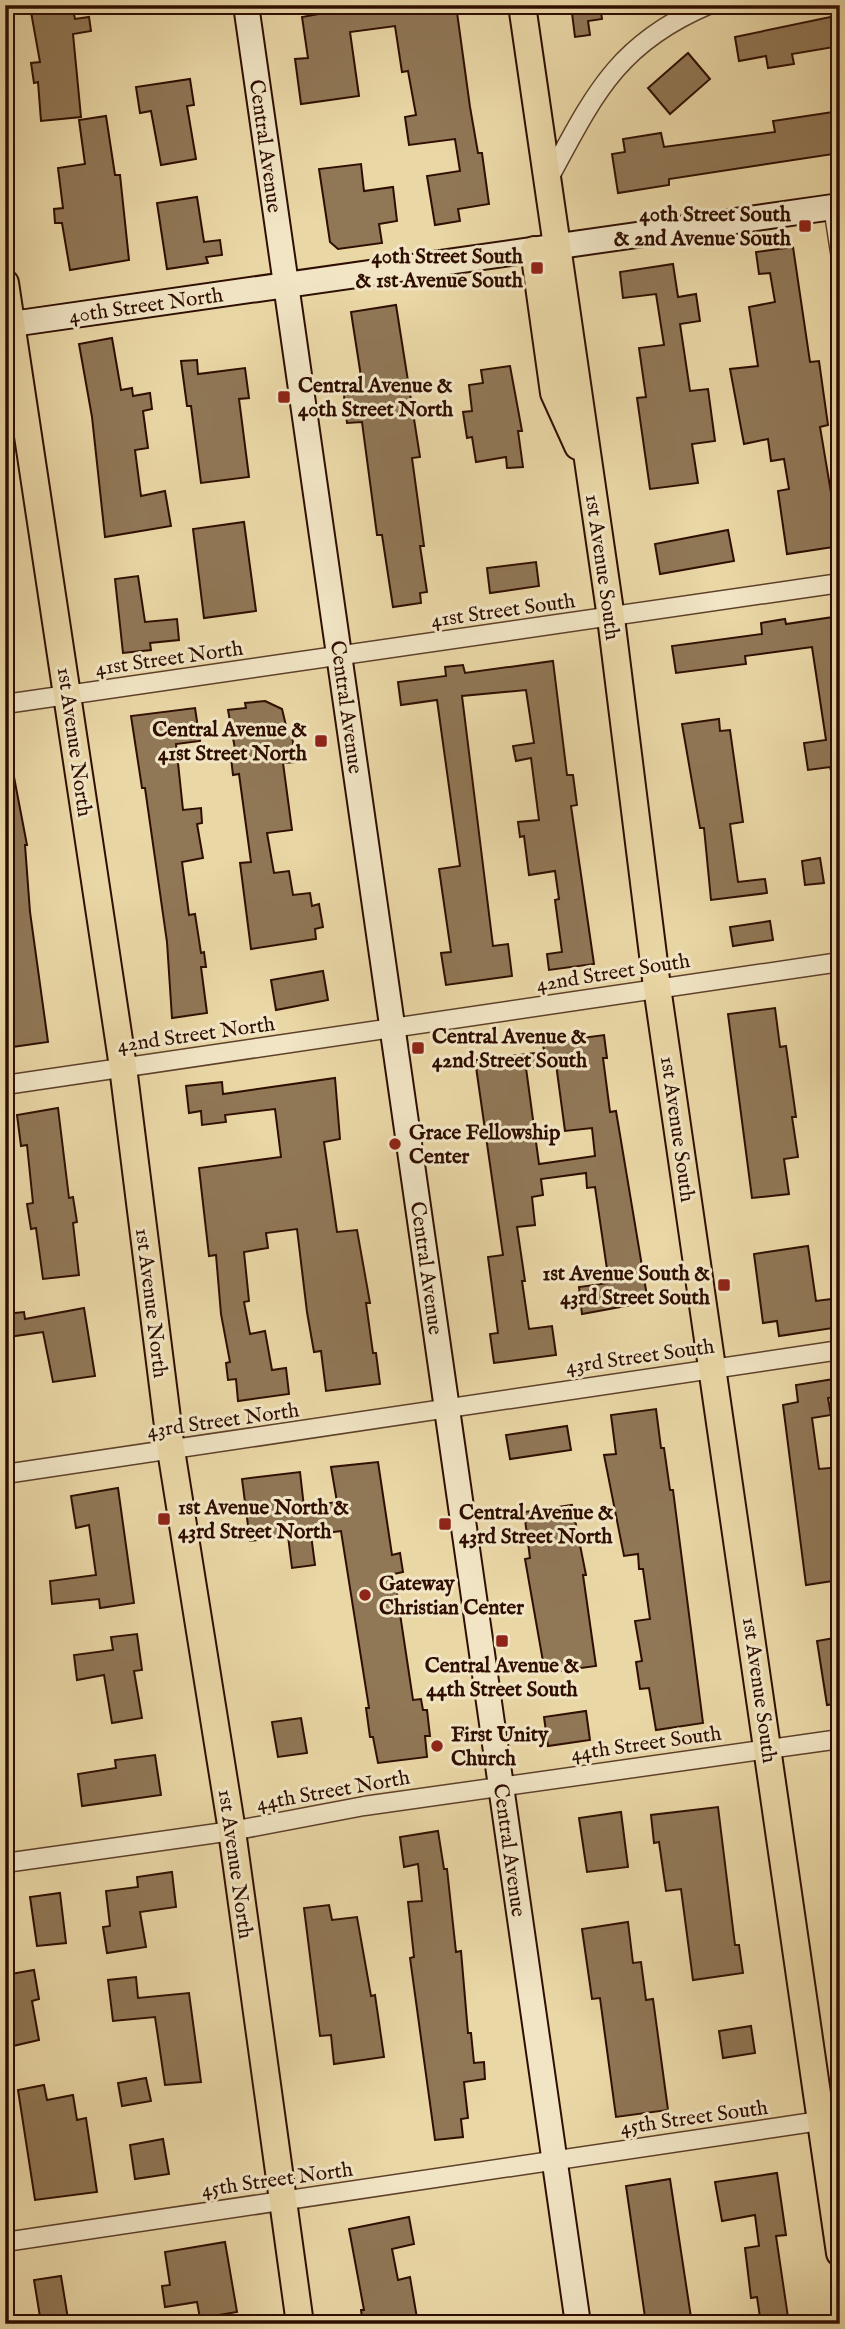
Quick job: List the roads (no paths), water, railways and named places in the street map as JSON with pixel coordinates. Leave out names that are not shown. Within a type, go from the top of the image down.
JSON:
[{"type":"main road","name":"Central Avenue","points":[[246,5],[578,2324]]},
{"type":"main road","name":"1st Avenue South","points":[[522,5],[548,180],[545,248],[588,466],[611,618],[657,987],[768,1749],[830,2119],[840,2253]]},
{"type":"main road","name":"40th Street North","points":[[9,325],[836,206]]},
{"type":"main road","name":"1st Avenue North","points":[[5,283],[9,325],[68,695],[123,1067],[171,1450],[232,1830],[300,2324]]},
{"type":"street","points":[[548,180],[587,108],[611,71],[640,42],[680,17],[708,5]]},
{"type":"street","points":[[836,206],[840,252]]},
{"type":"street","name":"41st Street South","points":[[339,656],[840,583]]},
{"type":"street","name":"41st Street North","points":[[5,704],[339,656]]},
{"type":"street","name":"42nd Street South","points":[[394,1027],[840,962]]},
{"type":"street","name":"42nd Street North","points":[[5,1085],[394,1027]]},
{"type":"street","name":"43rd Street South","points":[[447,1411],[581,1387],[840,1350]]},
{"type":"street","name":"43rd Street North","points":[[5,1474],[447,1411]]},
{"type":"street","name":"44th Street South","points":[[501,1787],[840,1739]]},
{"type":"street","name":"44th Street North","points":[[5,1863],[232,1830],[364,1805],[501,1787]]},
{"type":"street","name":"45th Street South","points":[[555,2160],[830,2119]]},
{"type":"street","name":"45th Street North","points":[[5,2242],[555,2160]]},
{"type":"place","name":"40th Street South & 2nd Avenue South","points":[[805,226]]},
{"type":"place","name":"40th Street South & 1st Avenue South","points":[[537,268]]},
{"type":"place","name":"Central Avenue & 40th Street North","points":[[284,397]]},
{"type":"place","name":"Central Avenue & 41st Street North","points":[[321,741]]},
{"type":"place","name":"Central Avenue & 42nd Street South","points":[[418,1048]]},
{"type":"place","name":"Grace Fellowship Center","points":[[395,1144]]},
{"type":"place","name":"1st Avenue South & 43rd Street South","points":[[724,1285]]},
{"type":"place","name":"1st Avenue North & 43rd Street North","points":[[164,1519]]},
{"type":"place","name":"Central Avenue & 43rd Street North","points":[[445,1524]]},
{"type":"place","name":"Gateway Christian Center","points":[[365,1595]]},
{"type":"place","name":"Central Avenue & 44th Street South","points":[[502,1641]]},
{"type":"place","name":"First Unity Church","points":[[437,1746]]}]
